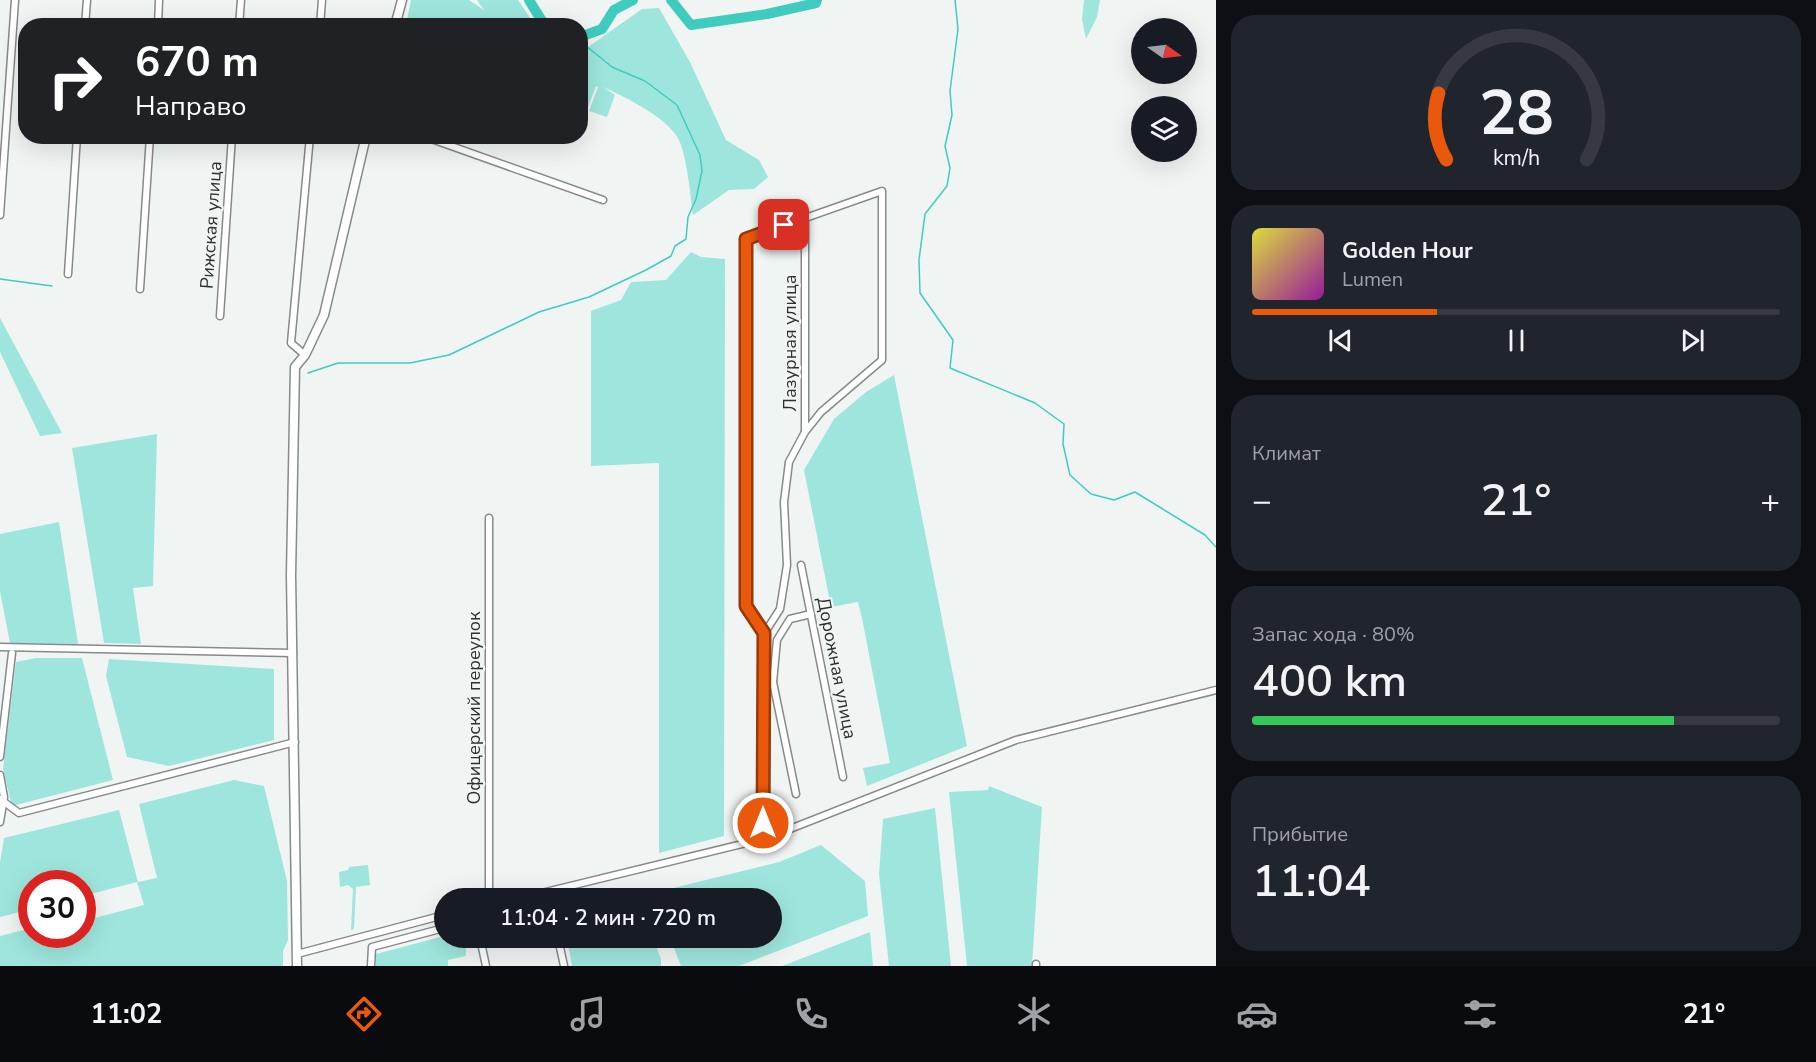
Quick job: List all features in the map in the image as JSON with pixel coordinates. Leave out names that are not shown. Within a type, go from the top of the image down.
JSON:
[{"type":"street","points":[[0,215],[15,0]]},
{"type":"street","points":[[86,18],[87,0]]},
{"type":"street","points":[[158,18],[159,0]]},
{"type":"street","points":[[240,18],[241,0]]},
{"type":"street","points":[[321,18],[322,0]]},
{"type":"street","points":[[397,18],[402,0]]},
{"type":"street","points":[[68,274],[76,144]]},
{"type":"street","points":[[140,289],[149,144]]},
{"type":"street","name":"Рижская улица","points":[[220,316],[231,144]]},
{"type":"street","points":[[305,355],[291,343],[309,144]]},
{"type":"street","points":[[297,966],[292,443],[295,367],[305,355],[324,315],[364,144]]},
{"type":"street","points":[[446,144],[603,200]]},
{"type":"street","points":[[763,839],[764,633],[746,606],[746,239],[882,191],[882,360],[821,412],[805,432],[789,462],[784,502],[788,565],[780,609],[764,633]]},
{"type":"street","name":"Лазурная улица","points":[[805,219],[805,432]]},
{"type":"street","name":"Офицерский переулок","points":[[489,518],[489,888]]},
{"type":"street","name":"Дорожная улица","points":[[801,565],[843,777]]},
{"type":"street","points":[[796,794],[773,682],[777,640],[790,619],[811,614]]},
{"type":"street","points":[[0,647],[293,653]]},
{"type":"street","points":[[0,757],[12,653]]},
{"type":"street","points":[[764,681],[773,682]]},
{"type":"street","points":[[580,888],[763,839],[1016,740],[1216,690]]},
{"type":"street","points":[[2,799],[19,813],[295,742]]},
{"type":"street","points":[[0,775],[2,799],[0,822]]},
{"type":"street","points":[[297,954],[434,918]]},
{"type":"street","points":[[371,966],[372,947],[434,931]]},
{"type":"street","points":[[482,948],[486,966]]},
{"type":"street","points":[[560,948],[564,966]]},
{"type":"shaded area","points":[[411,0],[469,0],[484,10],[477,0],[518,0],[530,18],[407,18]]},
{"type":"shaded area","points":[[1084,0],[1100,0],[1097,17],[1086,39],[1082,19]]},
{"type":"shaded area","points":[[659,8],[690,62],[726,140],[759,160],[768,177],[754,189],[729,190],[693,215],[681,145],[669,127],[648,110],[603,87],[615,95],[607,117],[589,111],[598,87],[596,86],[588,107],[588,47],[642,9]]},
{"type":"shaded area","points":[[691,252],[701,257],[725,259],[724,836],[659,853],[659,463],[591,466],[591,311],[621,300],[631,282],[666,280]]},
{"type":"shaded area","points":[[0,318],[62,433],[40,436],[0,352]]},
{"type":"shaded area","points":[[894,375],[967,746],[867,786],[863,768],[890,763],[862,618],[858,602],[831,607],[804,470],[834,419],[866,392]]},
{"type":"shaded area","points":[[157,434],[153,586],[133,588],[141,644],[104,643],[72,448]]},
{"type":"shaded area","points":[[59,522],[78,644],[10,643],[0,591],[0,534]]},
{"type":"shaded area","points":[[36,658],[82,658],[113,780],[12,806],[3,769],[16,662]]},
{"type":"shaded area","points":[[109,659],[274,669],[274,740],[169,766],[127,757],[106,676]]},
{"type":"shaded area","points":[[234,780],[264,786],[287,881],[288,940],[283,951],[283,966],[0,966],[0,936],[18,931],[18,948],[96,948],[96,918],[144,905],[137,882],[96,893],[96,870],[18,870],[18,912],[0,917],[0,862],[4,838],[119,810],[138,882],[157,878],[139,804]]},
{"type":"shaded area","points":[[989,786],[1042,807],[1032,966],[967,966],[949,792],[988,790]]},
{"type":"shaded area","points":[[935,808],[951,966],[889,966],[879,874],[883,819]]},
{"type":"shaded area","points":[[821,845],[865,881],[868,916],[739,966],[681,966],[674,948],[782,948],[782,888],[673,888],[779,862]]},
{"type":"shaded area","points":[[368,865],[370,885],[356,887],[354,929],[351,930],[353,889],[348,885],[340,887],[339,872],[348,870],[349,867]]},
{"type":"shaded area","points":[[870,932],[873,966],[782,966]]},
{"type":"shaded area","points":[[434,939],[434,948],[466,948],[466,956],[448,960],[448,966],[376,966],[376,954]]},
{"type":"shaded area","points":[[569,948],[657,948],[661,959],[661,966],[572,966]]},
{"type":"waterway","points":[[529,0],[540,18]]},
{"type":"waterway","points":[[588,34],[602,29],[614,10],[633,0]]},
{"type":"waterway","points":[[671,0],[691,25],[767,14],[816,3],[817,0]]},
{"type":"waterway","points":[[955,0],[958,29],[950,91],[952,115],[945,146],[950,168],[947,186],[925,214],[919,260],[920,293],[953,340],[950,368],[1035,403],[1064,424],[1063,444],[1070,475],[1091,494],[1114,500],[1135,492],[1205,535],[1216,547]]},
{"type":"waterway","points":[[308,373],[338,363],[410,363],[449,355],[539,312],[589,297],[646,270],[671,256],[675,246],[686,239],[688,217],[696,199],[702,171],[700,155],[677,105],[645,81],[612,67],[588,48]]},
{"type":"waterway","points":[[0,279],[52,286]]},
{"type":"route","points":[[763,823],[764,633],[746,606],[746,239],[784,225]]}]
